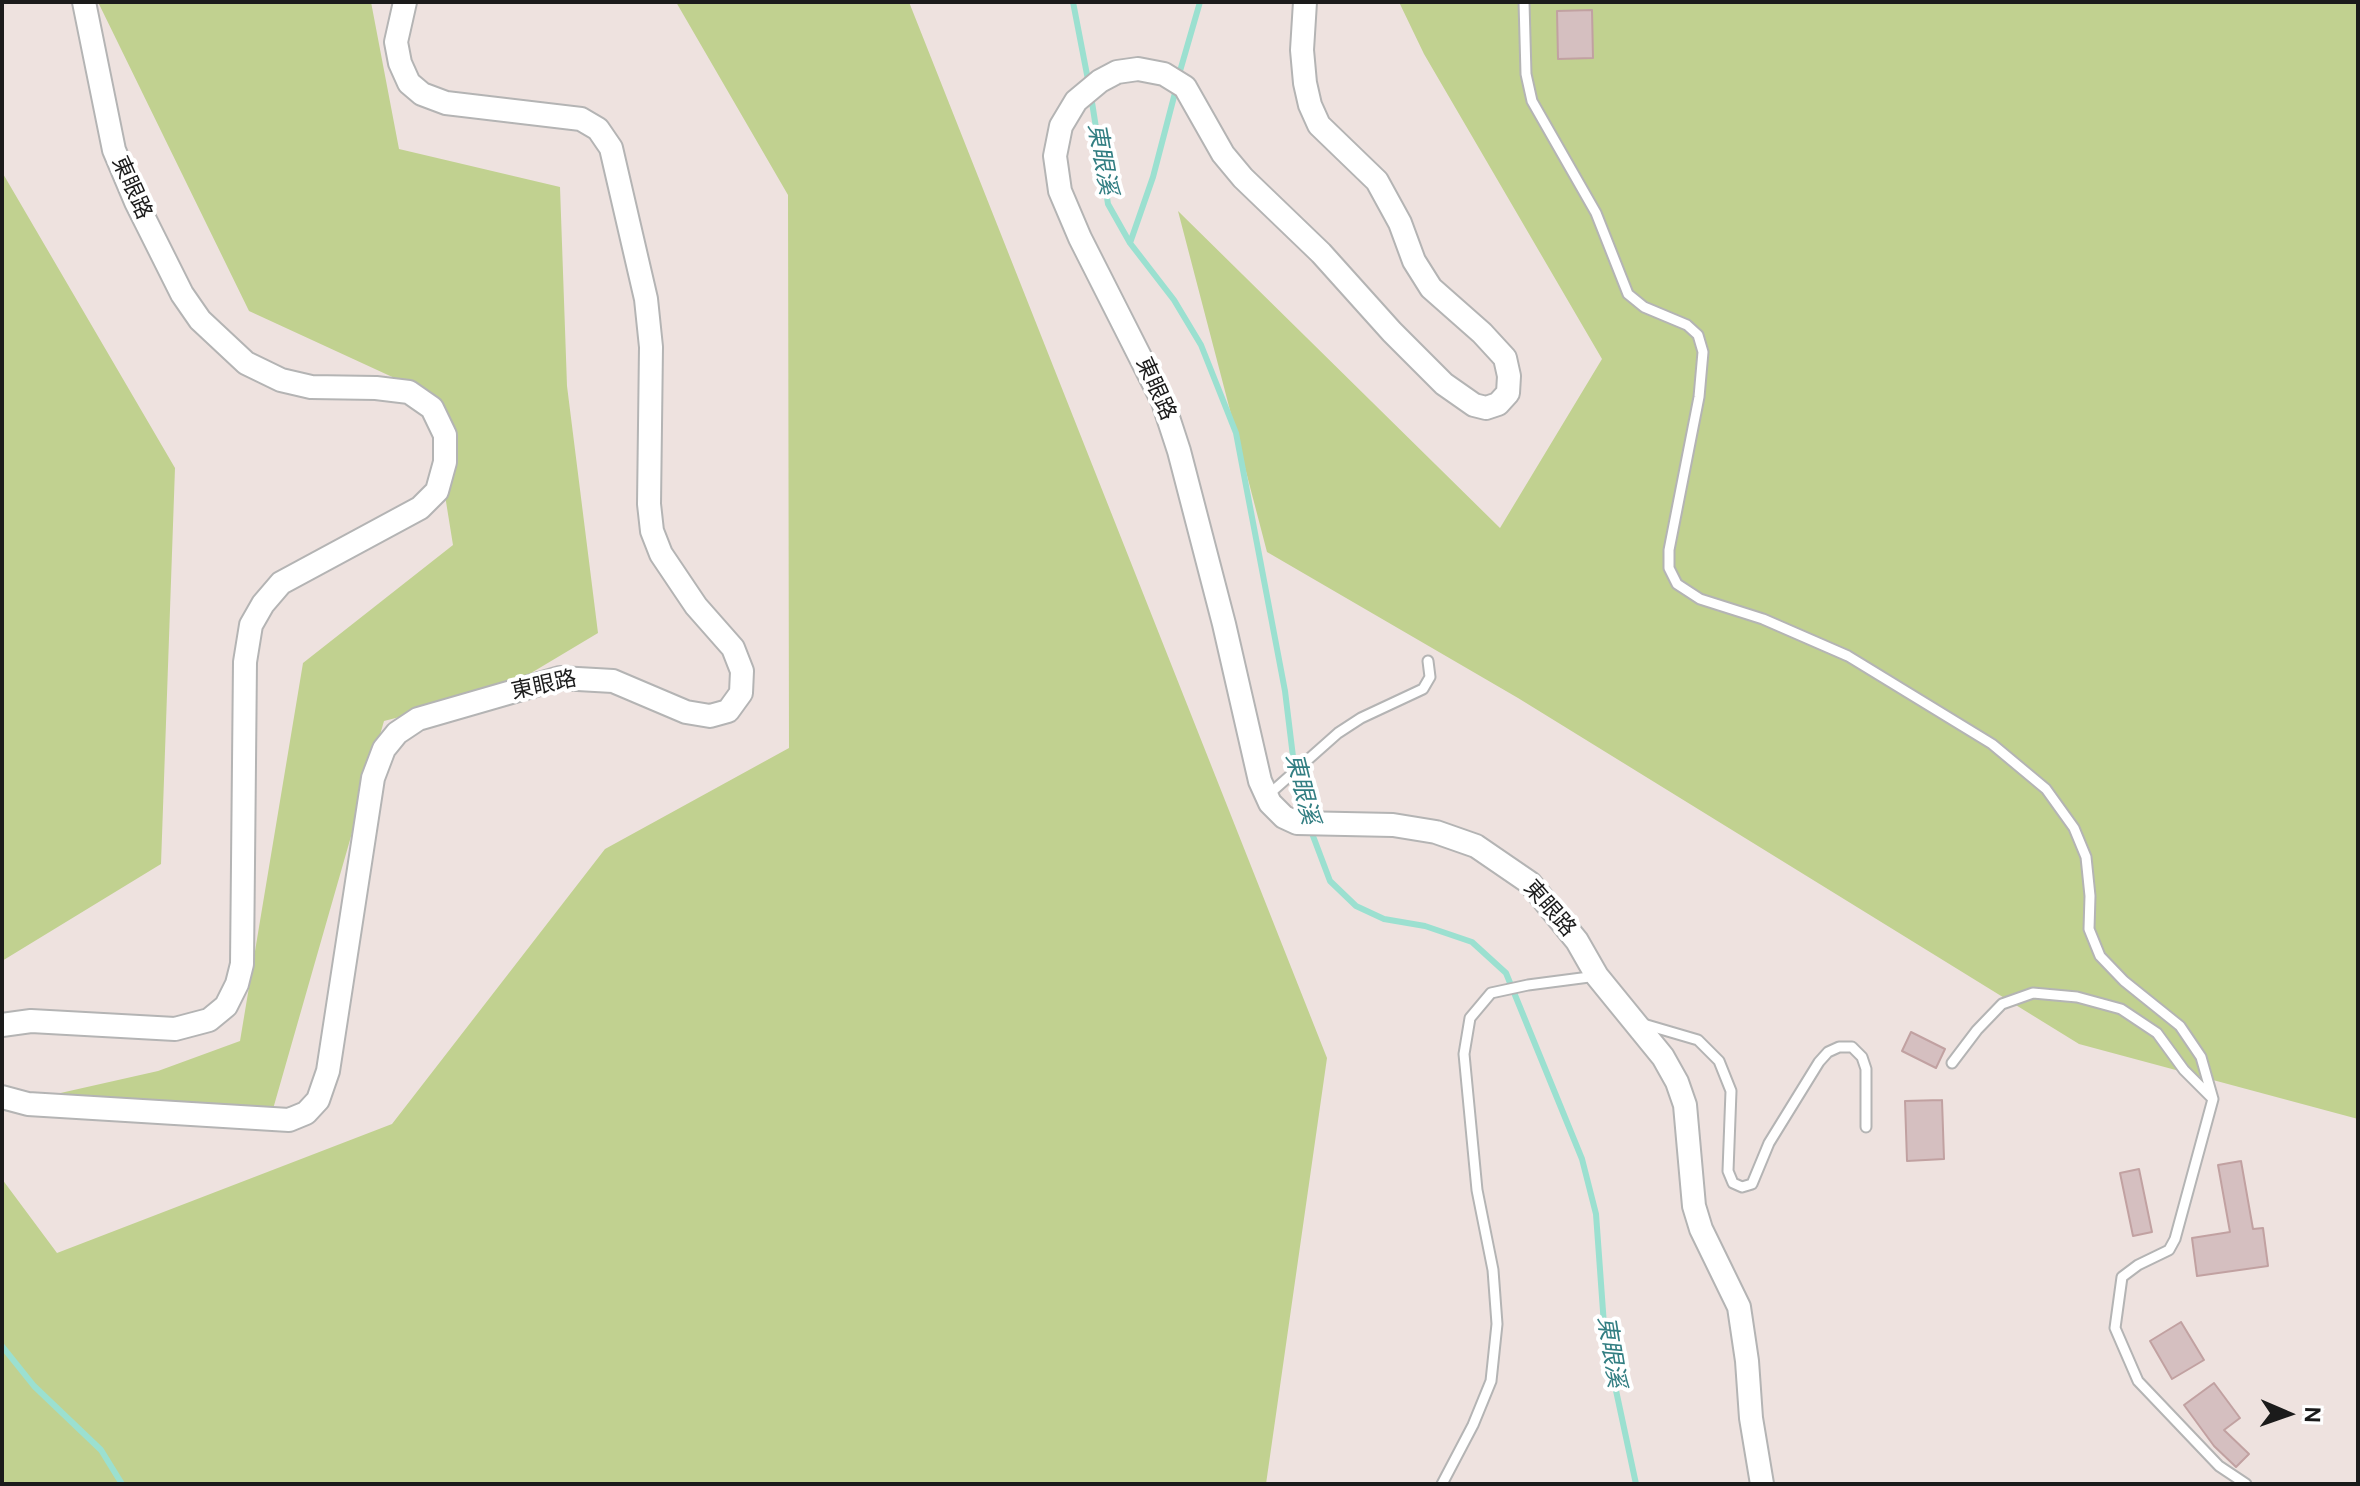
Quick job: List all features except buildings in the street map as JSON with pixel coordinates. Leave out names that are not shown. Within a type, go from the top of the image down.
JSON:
[{"type":"street","name":"東眼路","points":[[2,1025],[31,1021],[175,1029],[209,1020],[226,1006],[237,984],[242,964],[245,662],[251,625],[263,604],[281,583],[420,508],[437,491],[445,462],[445,435],[432,408],[409,392],[311,387],[281,380],[246,363],[200,320],[182,294],[114,150],[84,2]]},
{"type":"street","name":"東眼路","points":[[2,1097],[28,1104],[289,1120],[306,1113],[318,1100],[328,1071],[373,778],[384,749],[397,733],[418,719],[560,678],[613,681],[686,712],[710,716],[728,711],[741,693],[742,671],[733,648],[696,606],[661,554],[652,531],[649,504],[651,347],[646,299],[611,148],[598,129],[581,119],[446,103],[422,94],[409,83],[400,63],[396,42],[405,2]]},
{"type":"street","name":"東眼路","points":[[1305,2],[1302,50],[1305,83],[1319,125],[1377,181],[1400,223],[1414,261],[1431,288],[1505,358],[1509,376],[1508,393],[1498,404],[1486,408],[1474,405],[1444,384],[1392,332],[1332,263],[1243,178],[1223,154],[1185,87],[1164,74],[1138,69],[1117,72],[1100,81],[1076,101],[1061,126],[1055,156],[1060,191],[1080,238],[1163,402],[1224,624],[1260,781],[1267,796],[1284,817],[1297,823],[1393,825],[1436,832],[1476,846],[1530,883],[1577,941],[1597,976],[1663,1057],[1685,1105],[1694,1206],[1701,1229],[1739,1307],[1751,1418],[1762,1484]]},
{"type":"lane","points":[[1524,2],[1526,74],[1532,101],[1596,213],[1628,294],[1644,307],[1687,325],[1698,335],[1703,352],[1699,397],[1669,550],[1669,568],[1677,584],[1700,599],[1763,619],[1848,656],[1992,744],[2046,789],[2074,828],[2086,857],[2089,929],[2100,956],[2124,981],[2180,1026],[2201,1057],[2213,1099],[2175,1239],[2169,1250],[2138,1265],[2122,1277],[2115,1328],[2138,1381],[2219,1466],[2246,1484]]},
{"type":"lane","points":[[1267,796],[1338,733],[1361,718],[1423,689],[1430,677],[1428,661]]},
{"type":"lane","points":[[1442,1484],[1473,1425],[1491,1381],[1496,1338],[1493,1270],[1477,1190],[1464,1054],[1470,1018],[1491,993],[1597,976]]},
{"type":"lane","points":[[1952,1063],[2002,1004],[2033,993],[2077,997],[2121,1009],[2157,1033],[2184,1070],[2213,1099]]},
{"type":"lane","points":[[1633,1021],[1698,1040],[1719,1061],[1731,1091],[1728,1171],[1733,1183],[1742,1187],[1752,1184],[1769,1143],[1819,1062],[1828,1052],[1839,1047],[1852,1047],[1862,1057],[1866,1069],[1866,1127]]},
{"type":"green space","points":[[98,2],[371,2],[399,149],[560,187],[567,386],[598,633],[501,691],[384,721],[269,1123],[25,1101],[158,1071],[240,1041],[303,663],[453,545],[432,415],[401,381],[249,311]]},
{"type":"green space","points":[[676,2],[909,2],[1327,1058],[1266,1484],[2,1484],[2,1179],[57,1253],[392,1124],[605,849],[789,748],[788,195]]},
{"type":"green space","points":[[1399,2],[2358,2],[2358,1119],[2079,1044],[1518,698],[1267,552],[1178,211],[1500,528],[1602,359],[1424,54]]},
{"type":"green space","points":[[2,172],[175,468],[161,864],[2,961]]},
{"type":"waterway","name":"東眼溪","points":[[1073,2],[1089,85]]},
{"type":"waterway","points":[[1178,78],[1200,2]]},
{"type":"waterway","points":[[1130,243],[1153,177],[1176,89]]},
{"type":"waterway","name":"東眼溪","points":[[1091,96],[1108,204],[1130,243],[1174,300],[1201,345],[1236,433],[1285,691],[1295,773],[1307,817]]},
{"type":"waterway","name":"東眼溪","points":[[1310,828],[1330,881],[1356,906],[1384,919],[1425,926],[1472,942],[1506,973],[1582,1159],[1596,1214],[1605,1339],[1636,1484]]},
{"type":"waterway","points":[[2,1346],[34,1386],[101,1450],[122,1484]]}]
